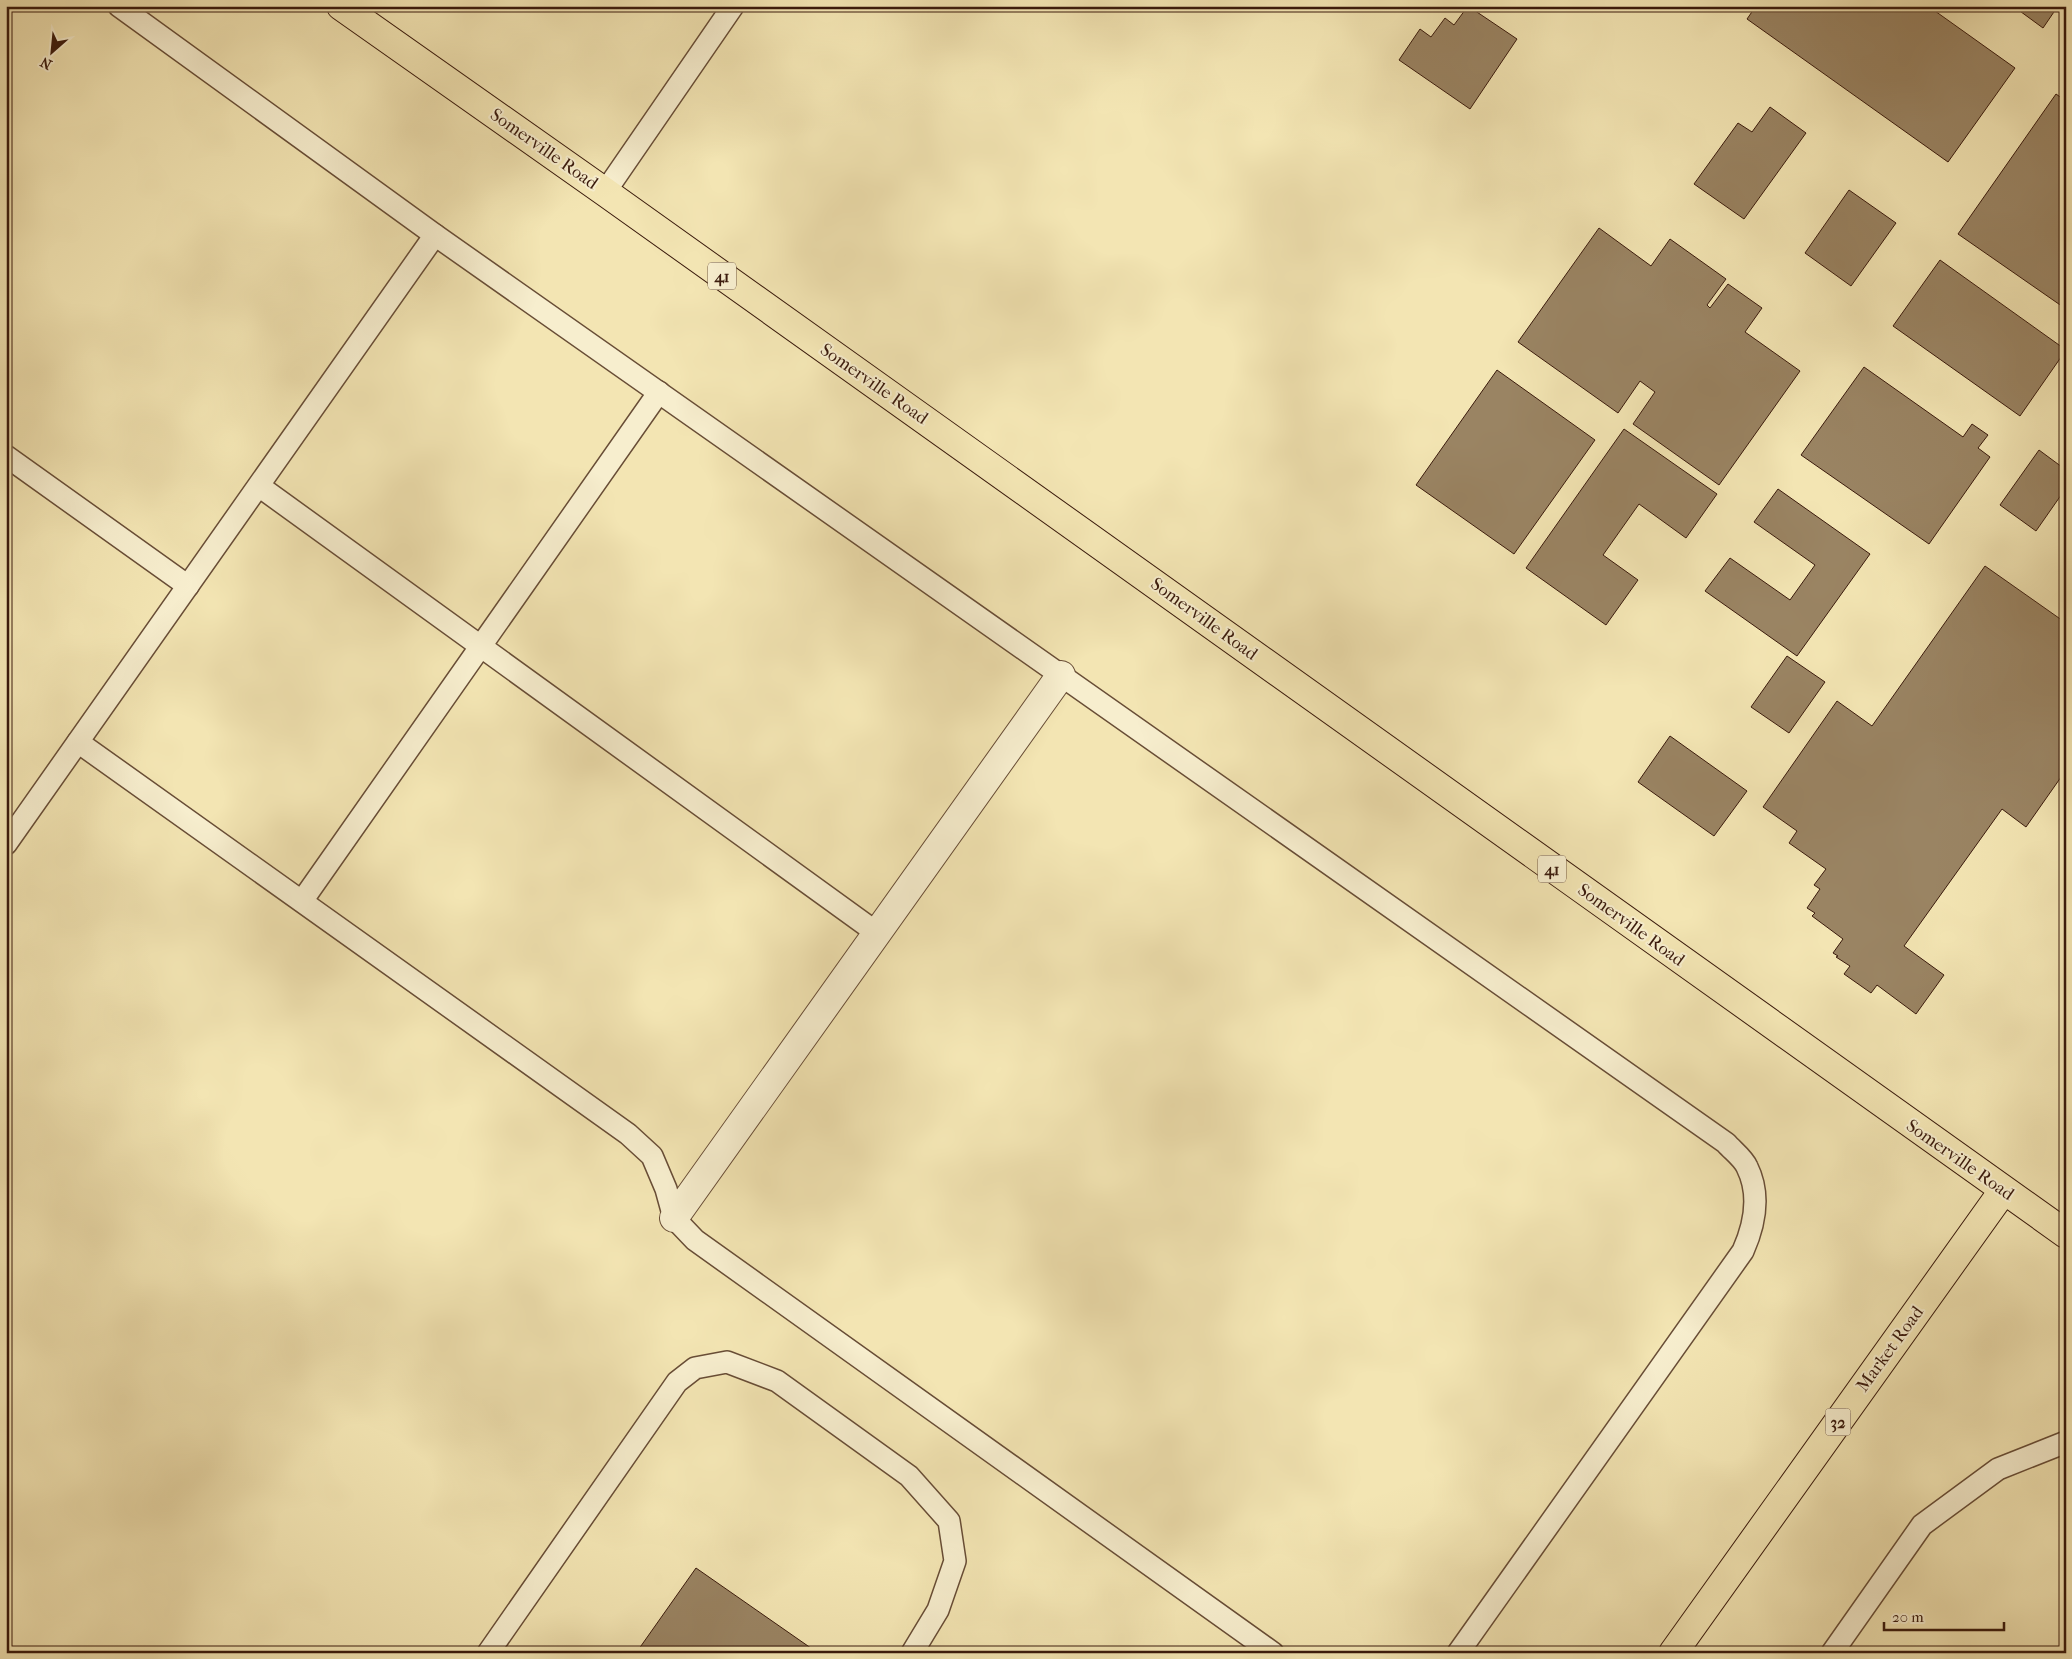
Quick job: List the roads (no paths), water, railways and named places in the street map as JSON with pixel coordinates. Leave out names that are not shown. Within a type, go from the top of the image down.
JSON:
[{"type":"main road","name":"Somerville Road","points":[[341,6],[605,192],[2003,1191],[2066,1234]]},
{"type":"main road","name":"Market Road","points":[[1673,1653],[2003,1191]]},
{"type":"street","points":[[674,1218],[1061,675]]},
{"type":"lane","points":[[119,6],[435,235],[1726,1143],[1747,1166],[1754,1188],[1756,1212],[1751,1233],[1743,1251],[1458,1653]]},
{"type":"lane","points":[[605,192],[733,6]]},
{"type":"lane","points":[[6,844],[435,235]]},
{"type":"lane","points":[[302,901],[659,392]]},
{"type":"lane","points":[[6,456],[188,586]]},
{"type":"lane","points":[[259,486],[877,934]]},
{"type":"lane","points":[[78,742],[628,1134],[652,1156],[666,1189],[674,1218],[695,1240],[1273,1653]]},
{"type":"lane","points":[[488,1653],[677,1382],[695,1368],[727,1362],[778,1381],[909,1476],[949,1521],[955,1561],[938,1610],[912,1653]]},
{"type":"lane","points":[[1832,1653],[1922,1524],[1998,1469],[2066,1442]]}]
